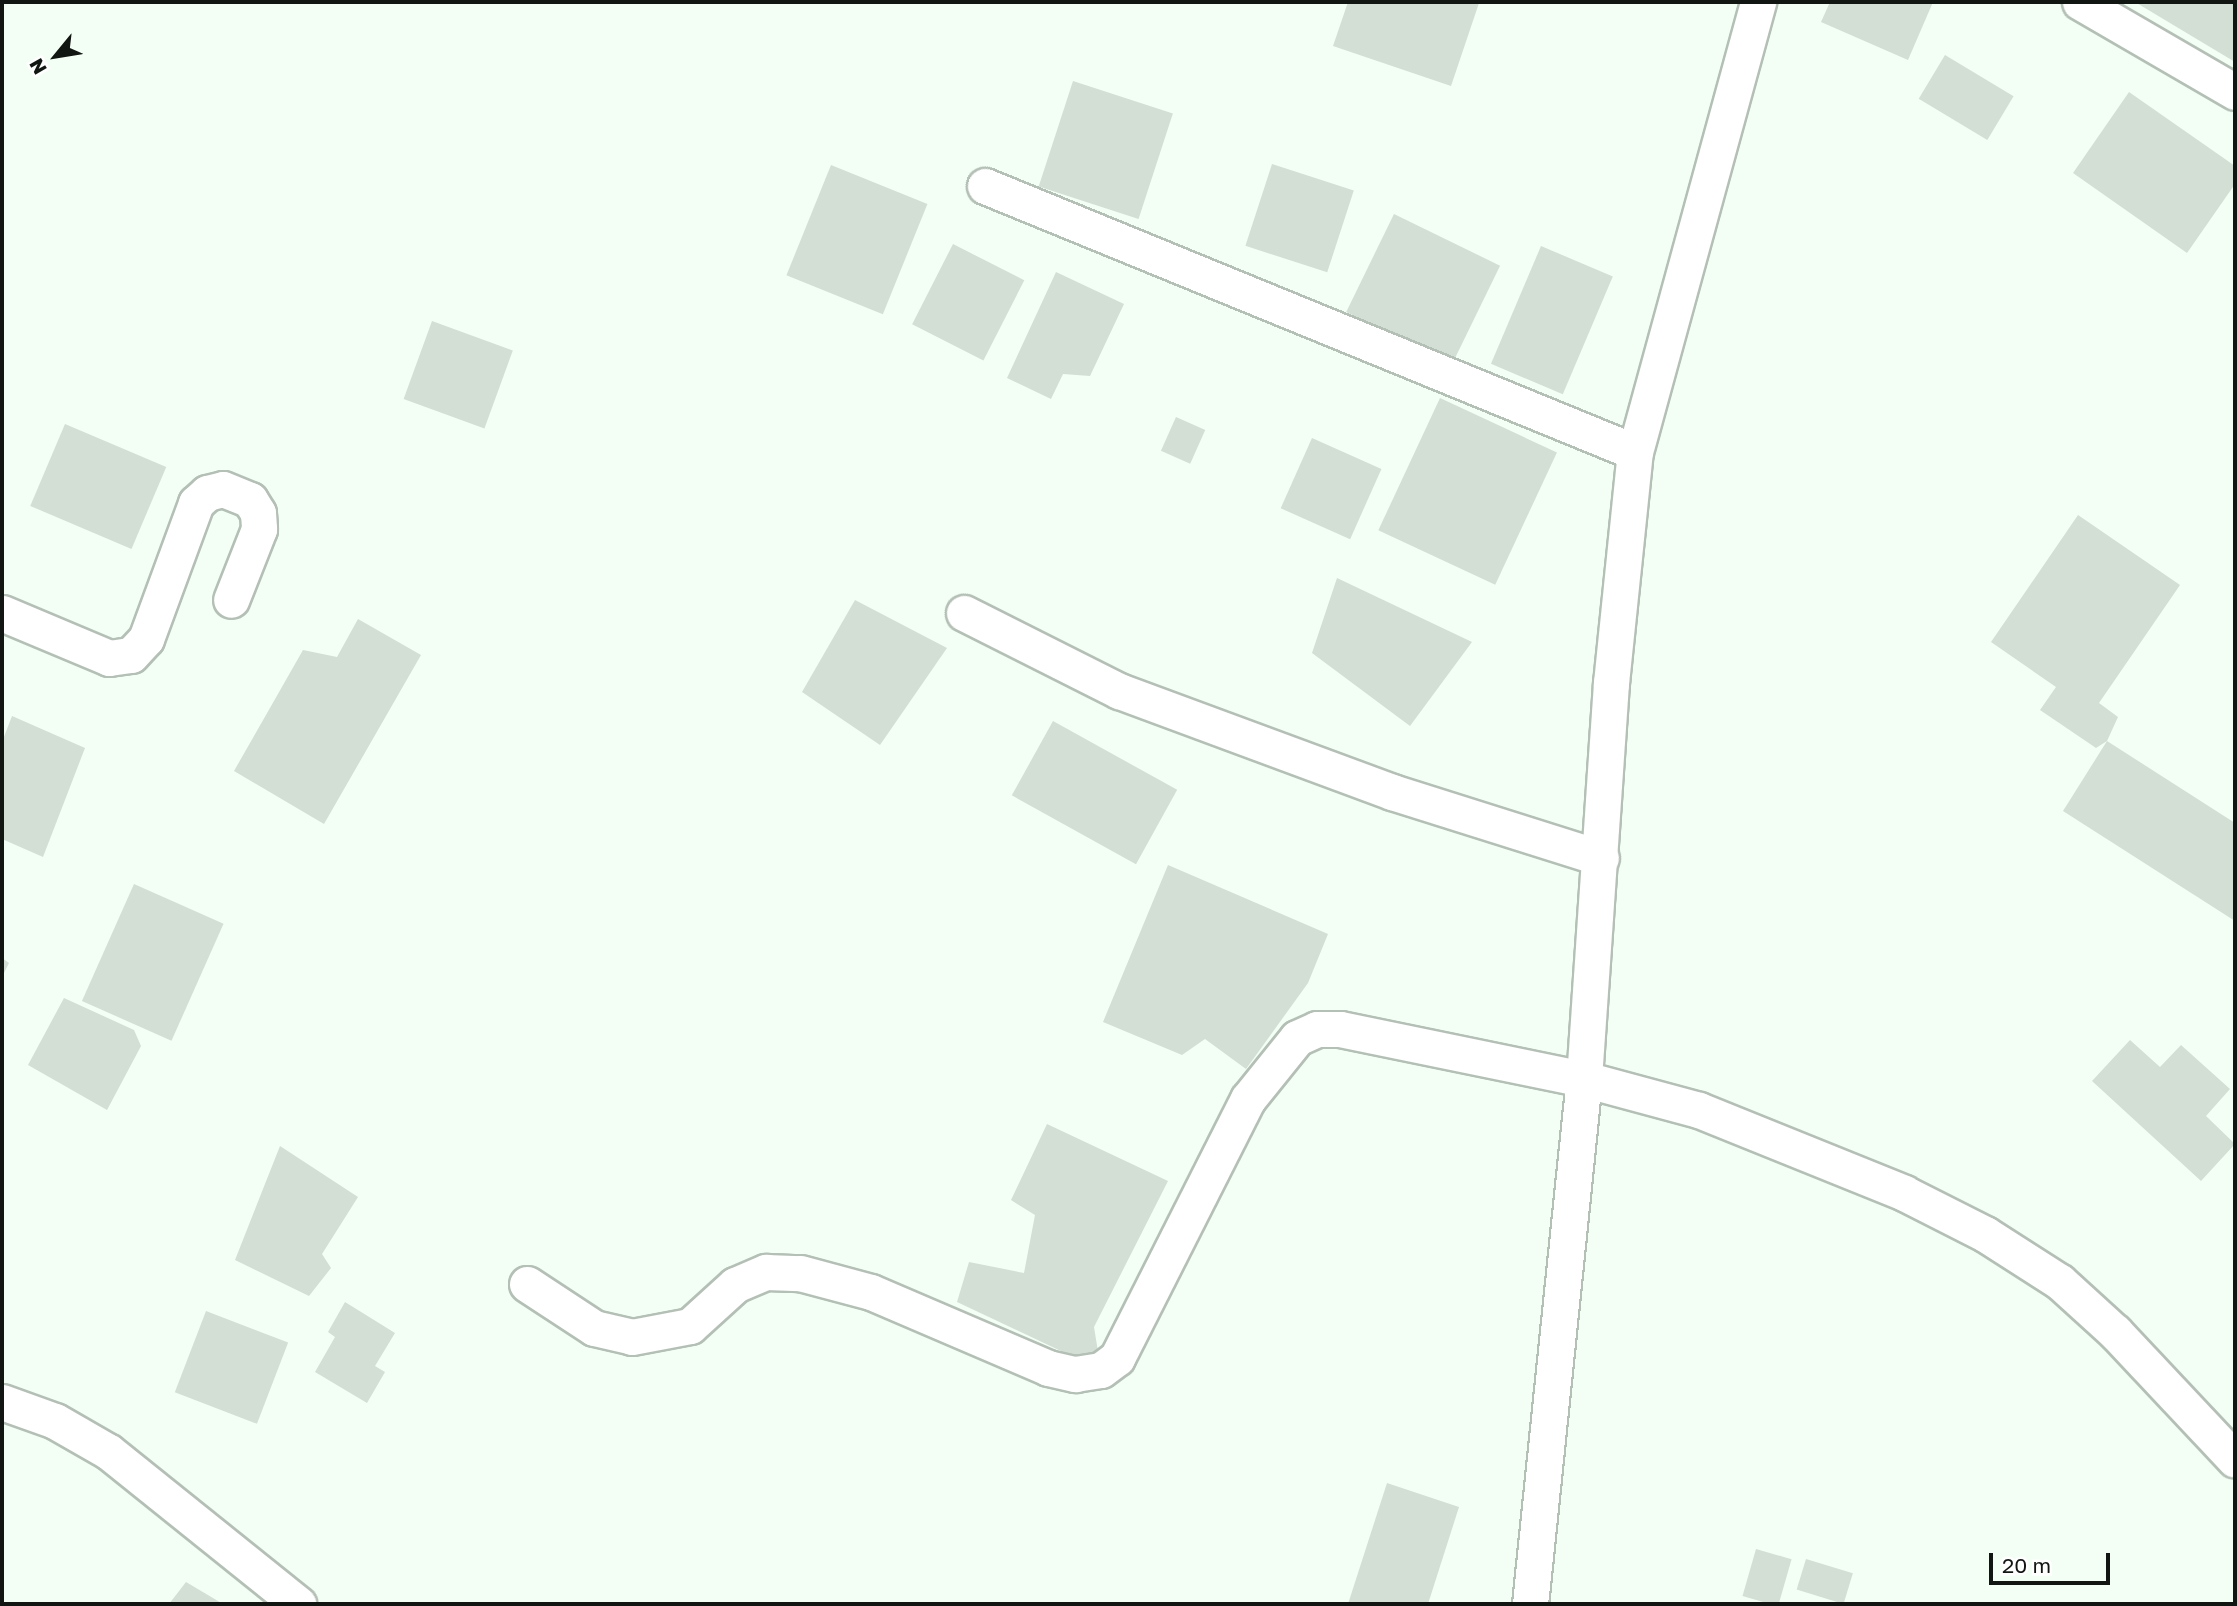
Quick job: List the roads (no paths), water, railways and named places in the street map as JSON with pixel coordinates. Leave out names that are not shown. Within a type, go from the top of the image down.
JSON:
[{"type":"street","points":[[1530,1604],[1584,1079],[1611,683],[1636,452],[1758,2]]},
{"type":"street","points":[[2080,2],[2235,92]]},
{"type":"street","points":[[985,186],[1636,452]]},
{"type":"street","points":[[2,613],[109,658],[131,654],[146,639],[196,503],[207,493],[223,489],[250,500],[258,513],[259,529],[231,600]]},
{"type":"street","points":[[964,613],[1119,691],[1392,792],[1601,858]]},
{"type":"street","points":[[527,1284],[594,1328],[632,1337],[690,1326],[735,1285],[766,1272],[800,1273],[871,1292],[1048,1368],[1075,1374],[1101,1370],[1117,1359],[1248,1099],[1297,1038],[1317,1030],[1340,1029],[1584,1079],[1699,1110],[1800,1149],[1985,1234],[2060,1282],[2115,1332],[2235,1460]]},
{"type":"street","points":[[2,1402],[55,1421],[109,1452],[298,1604]]}]
